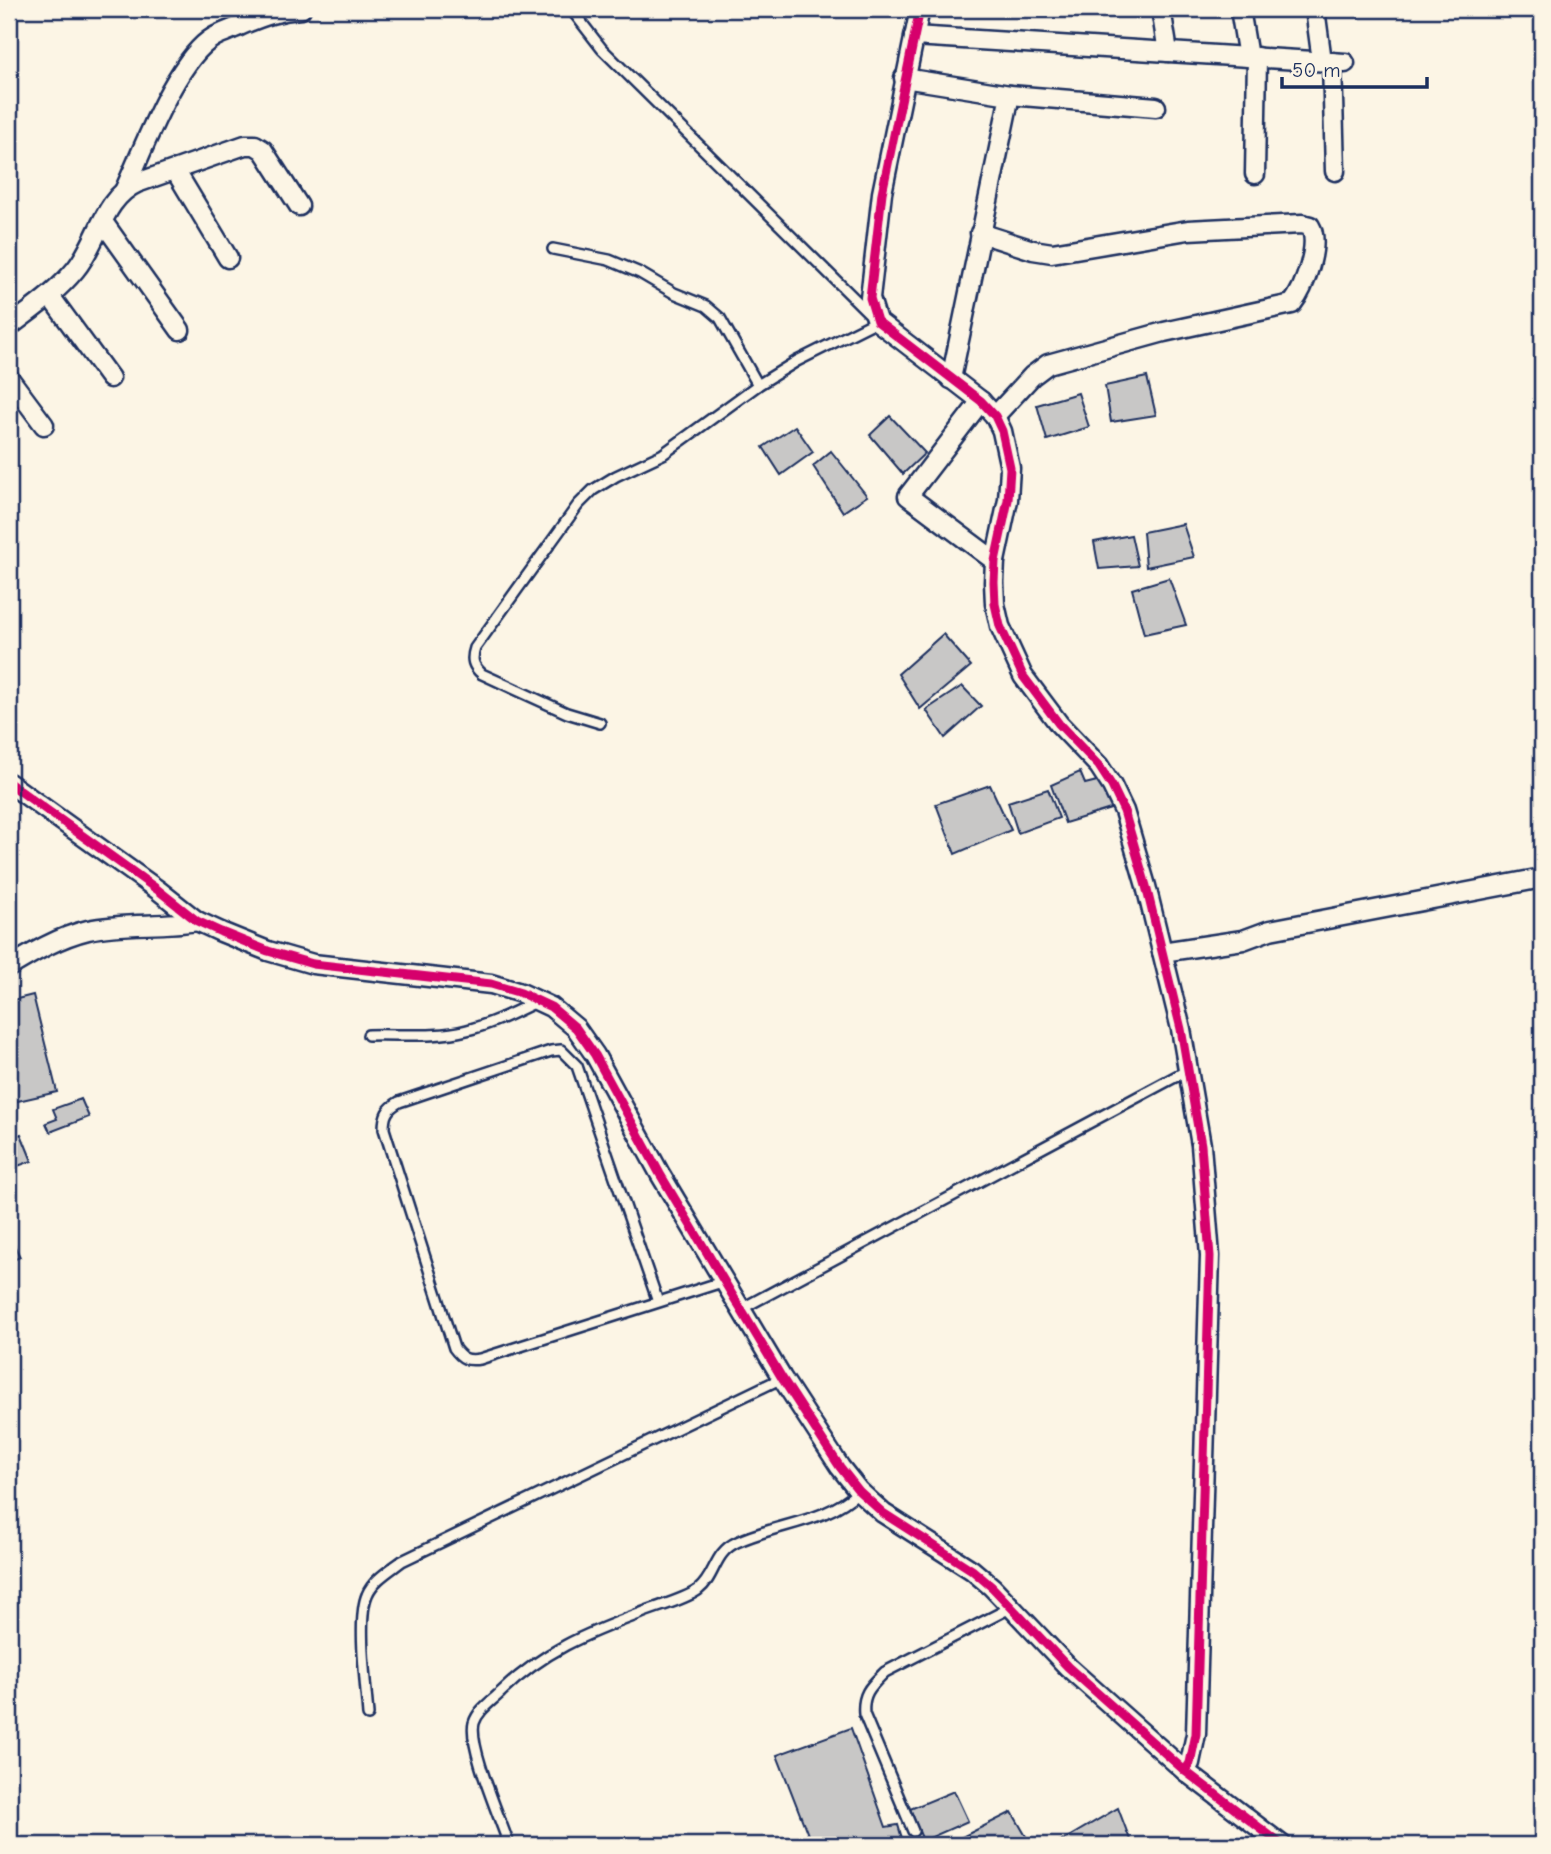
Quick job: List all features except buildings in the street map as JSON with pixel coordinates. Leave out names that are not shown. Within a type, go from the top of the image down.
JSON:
[{"type":"street","points":[[9,327],[50,296],[76,270],[118,196],[125,189],[177,78],[195,53],[214,37],[264,16],[301,9]]},
{"type":"street","points":[[920,9],[882,193],[870,298],[877,321],[981,401],[995,416],[1007,449],[1010,468],[1008,500],[995,561],[995,604],[1010,652],[1023,676],[1052,714],[1099,766],[1124,811],[1181,1029],[1201,1144],[1210,1256],[1197,1721],[1194,1749],[1185,1771]]},
{"type":"street","points":[[1160,9],[1168,52]]},
{"type":"street","points":[[1240,9],[1252,57],[1255,174]]},
{"type":"street","points":[[1315,9],[1333,62],[1335,171]]},
{"type":"street","points":[[914,36],[1333,62]]},
{"type":"street","points":[[904,78],[1010,95],[1156,107]]},
{"type":"street","points":[[951,379],[1010,95]]},
{"type":"street","points":[[125,189],[246,145],[255,145],[263,150],[299,206]]},
{"type":"street","points":[[175,170],[228,258]]},
{"type":"street","points":[[103,222],[180,330]]},
{"type":"street","points":[[980,233],[1033,250],[1052,253],[1188,230],[1302,224],[1310,226],[1315,233],[1315,243],[1300,295],[1292,304],[1164,332],[1048,363],[1032,376],[995,416]]},
{"type":"street","points":[[50,296],[110,378]]},
{"type":"street","points":[[9,378],[44,425]]},
{"type":"street","points":[[981,401],[908,496],[995,561]]},
{"type":"street","points":[[9,783],[197,921],[268,951],[313,964],[478,982],[521,993],[551,1007],[576,1028],[595,1055],[660,1174],[782,1378],[839,1466],[859,1491],[883,1513],[972,1570],[1013,1607],[1068,1667],[1185,1771],[1282,1845]]},
{"type":"street","points":[[1163,952],[1242,940],[1270,930],[1542,878]]},
{"type":"street","points":[[9,967],[42,946],[89,930],[139,925],[170,926],[197,921]]},
{"type":"lane","points":[[571,9],[602,49],[877,321],[797,361],[758,385],[663,454],[593,490],[578,505],[475,648],[472,659],[475,668],[482,674],[567,713],[600,723]]},
{"type":"lane","points":[[553,249],[609,260],[706,306],[720,318],[758,385]]},
{"type":"lane","points":[[368,1035],[450,1033],[467,1030],[492,1023],[538,1001]]},
{"type":"lane","points":[[658,1302],[577,1066],[561,1050],[551,1051],[388,1108],[384,1129],[454,1348],[460,1357],[468,1360],[480,1359],[725,1281]]},
{"type":"lane","points":[[741,1309],[1188,1070]]},
{"type":"lane","points":[[368,1715],[362,1613],[367,1594],[378,1578],[402,1561],[782,1378]]},
{"type":"lane","points":[[509,1845],[477,1752],[474,1724],[479,1713],[508,1685],[549,1653],[586,1634],[698,1590],[727,1547],[832,1511],[859,1491]]},
{"type":"lane","points":[[913,1831],[864,1714],[863,1701],[869,1689],[885,1672],[1013,1607]]},
{"type":"cycle path","points":[[920,9],[882,193],[870,298],[877,321],[981,401],[995,416],[1002,431],[1010,468],[1008,500],[995,561],[995,604],[1000,626],[1023,676],[1059,724],[1099,766],[1124,811],[1146,886],[1181,1029],[1201,1145],[1210,1256],[1196,1734],[1190,1763],[1185,1771]]},
{"type":"cycle path","points":[[9,783],[197,921],[221,932],[268,951],[313,964],[491,984],[521,993],[551,1007],[576,1028],[595,1055],[660,1174],[782,1378],[840,1467],[859,1491],[883,1513],[972,1570],[992,1587],[1068,1667],[1185,1771],[1282,1845]]}]
